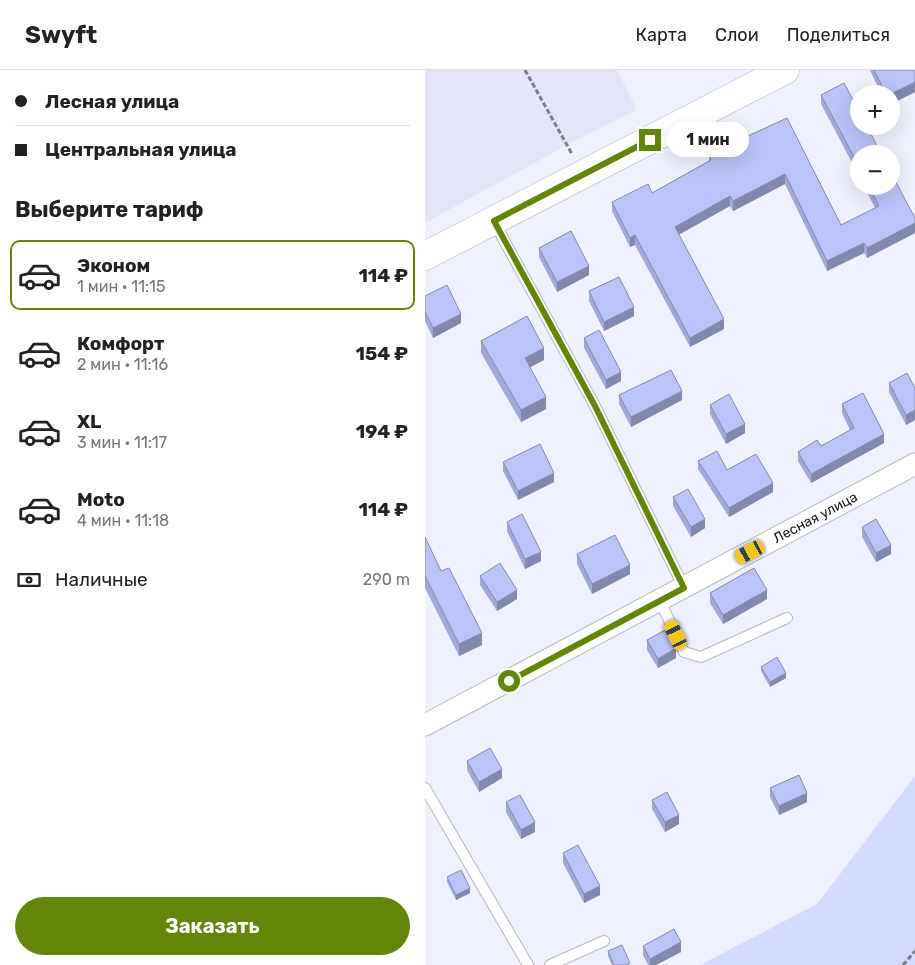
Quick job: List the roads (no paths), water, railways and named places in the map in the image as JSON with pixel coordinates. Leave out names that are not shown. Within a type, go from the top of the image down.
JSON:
[{"type":"street","points":[[425,256],[785,70]]},
{"type":"street","name":"Лесная улица","points":[[425,725],[915,464]]},
{"type":"lane","points":[[494,221],[595,406],[684,588]]},
{"type":"lane","points":[[660,601],[684,652],[701,657],[787,618]]},
{"type":"lane","points":[[425,788],[528,965]]},
{"type":"lane","points":[[550,965],[603,941]]}]
